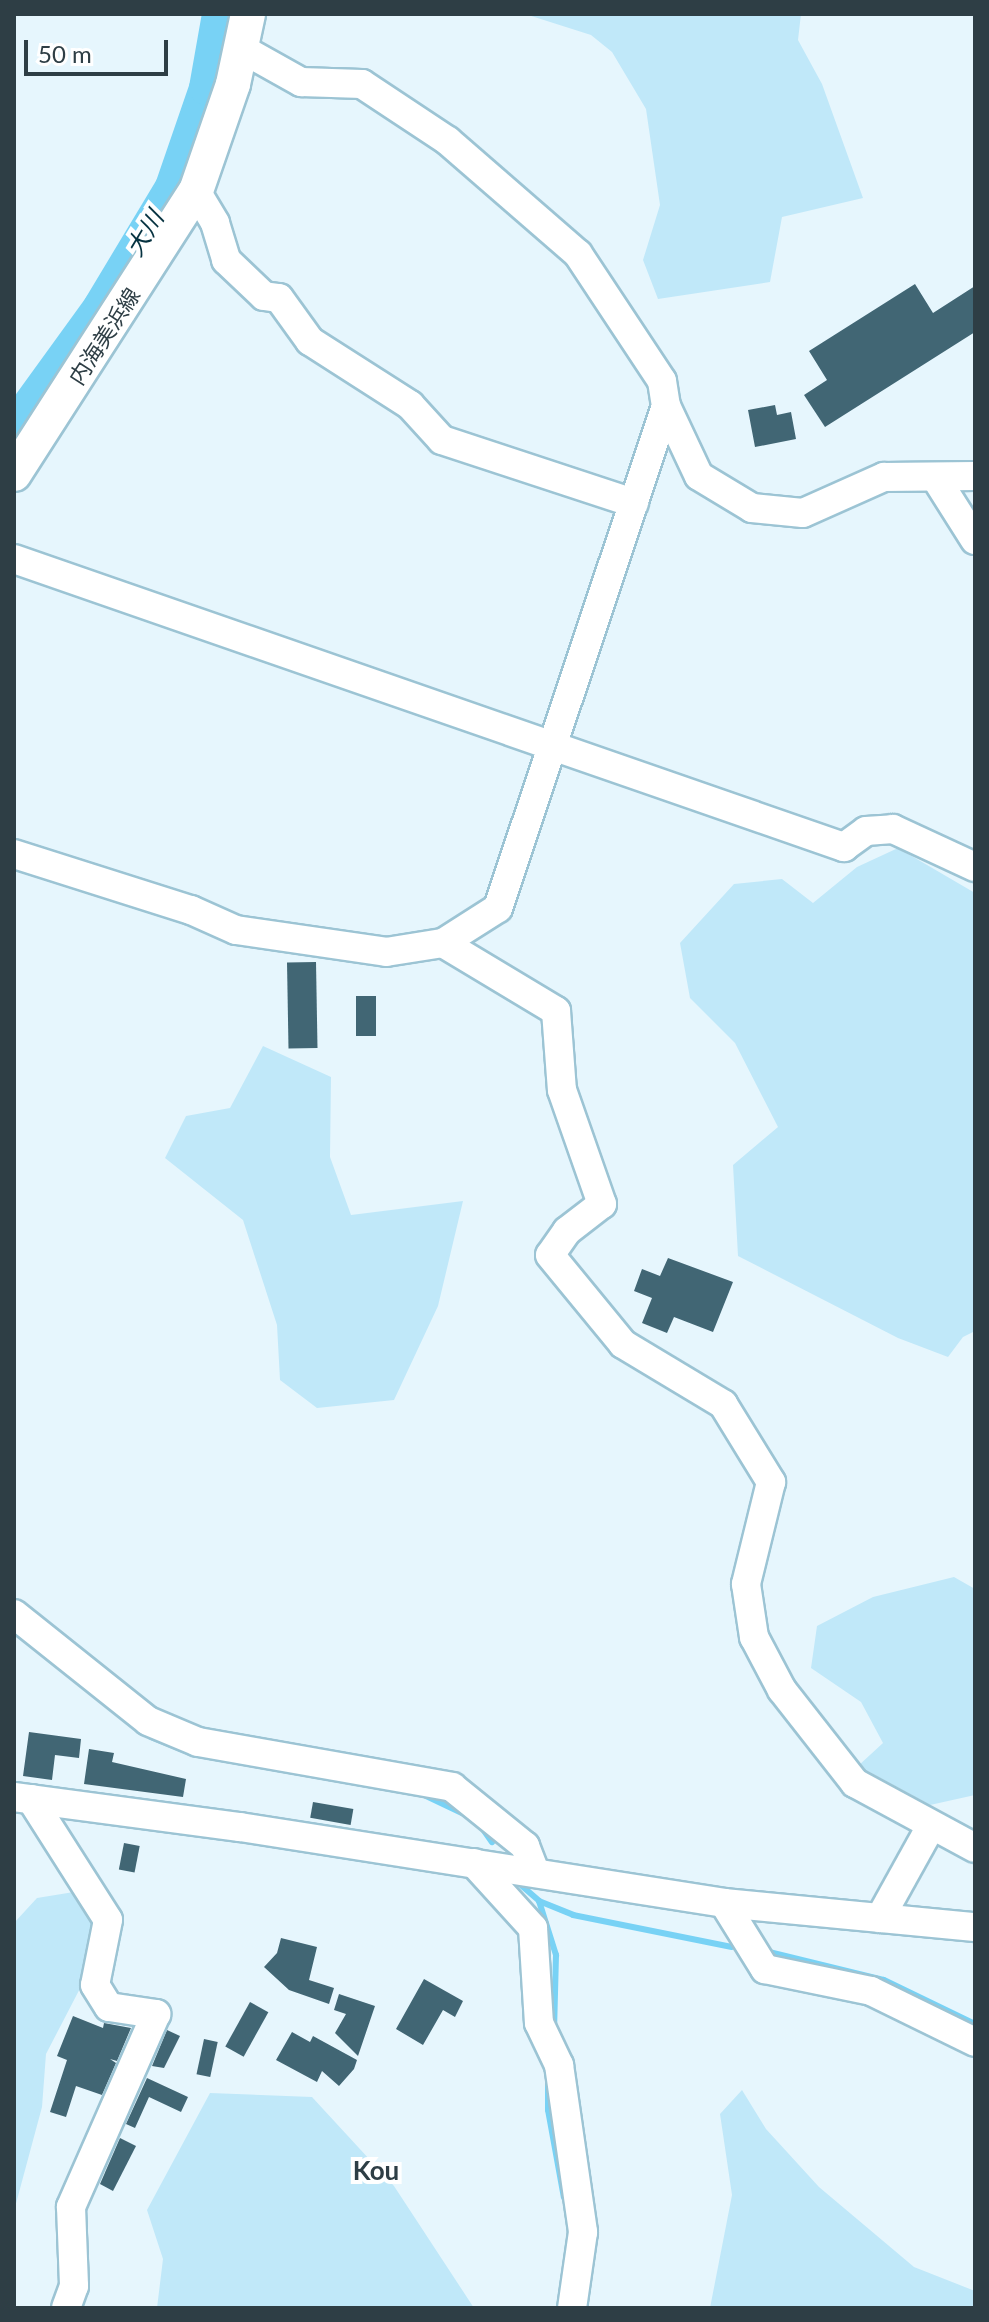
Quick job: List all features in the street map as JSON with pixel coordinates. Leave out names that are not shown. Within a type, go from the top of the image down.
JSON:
[{"type":"main road","name":"内海美浜線","points":[[14,474],[196,191],[242,49],[248,14]]},
{"type":"street","points":[[242,49],[301,82],[362,84],[448,141],[578,254],[662,381],[666,406],[699,476],[752,508],[803,513],[884,477],[937,480],[975,476]]},
{"type":"street","points":[[196,191],[215,223],[226,260],[264,296],[279,298],[310,341],[410,405],[442,440],[634,503]]},
{"type":"street","points":[[14,854],[191,910],[236,930],[386,952],[443,943],[498,908],[666,406]]},
{"type":"street","points":[[937,480],[975,540]]},
{"type":"street","points":[[14,559],[844,847],[866,831],[893,829],[975,867]]},
{"type":"street","points":[[443,943],[556,1011],[562,1090],[602,1204],[567,1231],[550,1255],[623,1344],[723,1404],[771,1482],[746,1584],[754,1637],[782,1690],[855,1783],[975,1848]]},
{"type":"street","points":[[14,1614],[148,1721],[198,1742],[452,1787],[525,1846],[535,1872]]},
{"type":"street","points":[[22,1798],[535,1872],[724,1903],[975,1927]]},
{"type":"street","points":[[22,1798],[108,1920],[95,1985],[109,2007],[156,2014],[71,2207],[74,2286],[66,2308]]},
{"type":"street","points":[[880,1918],[931,1826]]},
{"type":"street","points":[[474,1863],[533,1928],[539,2023],[559,2065],[583,2232],[572,2308]]},
{"type":"street","points":[[724,1903],[765,1969],[871,1991],[975,2042]]},
{"type":"shaded area","points":[[525,14],[801,14],[798,40],[822,84],[863,198],[782,217],[770,282],[658,299],[643,260],[660,205],[646,109],[612,52],[591,35]]},
{"type":"shaded area","points":[[898,848],[975,893],[975,1331],[963,1337],[948,1357],[898,1338],[738,1256],[733,1165],[778,1127],[735,1043],[690,998],[680,943],[734,884],[782,879],[813,903],[857,867]]},
{"type":"shaded area","points":[[263,1046],[331,1077],[330,1157],[351,1215],[463,1201],[438,1306],[394,1400],[317,1408],[280,1380],[277,1325],[243,1220],[165,1158],[186,1116],[230,1108]]},
{"type":"shaded area","points":[[954,1577],[975,1589],[975,1795],[930,1805],[858,1766],[883,1743],[861,1702],[811,1668],[817,1626],[873,1597]]},
{"type":"shaded area","points":[[80,1891],[98,1923],[87,1975],[46,2054],[42,2107],[14,2211],[14,1923],[37,1898]]},
{"type":"shaded area","points":[[742,2090],[766,2129],[819,2187],[914,2267],[975,2291],[975,2308],[710,2308],[732,2195],[720,2114]]},
{"type":"shaded area","points":[[210,2093],[312,2097],[394,2186],[474,2308],[157,2308],[163,2259],[147,2210]]},
{"type":"building","points":[[915,284],[933,313],[975,286],[975,332],[825,427],[804,395],[827,380],[809,351]]},
{"type":"building","points":[[775,405],[777,415],[791,412],[796,439],[755,447],[748,410]]},
{"type":"building","points":[[316,962],[318,1048],[289,1048],[287,963]]},
{"type":"building","points":[[356,996],[376,996],[376,1036],[356,1036]]},
{"type":"building","points":[[668,1258],[733,1282],[713,1332],[674,1317],[667,1333],[642,1323],[652,1298],[634,1291],[642,1269],[660,1276]]},
{"type":"building","points":[[29,1732],[81,1739],[79,1758],[55,1755],[52,1780],[23,1776]]},
{"type":"building","points":[[89,1749],[114,1753],[112,1762],[186,1779],[183,1797],[84,1784]]},
{"type":"building","points":[[313,1802],[353,1809],[351,1825],[310,1818]]},
{"type":"building","points":[[124,1843],[140,1846],[135,1873],[119,1870]]},
{"type":"building","points":[[281,1938],[317,1947],[309,1980],[334,1988],[329,2004],[289,1990],[264,1967],[277,1953]]},
{"type":"building","points":[[424,1979],[463,2001],[455,2017],[443,2010],[423,2045],[396,2029]]},
{"type":"building","points":[[339,1994],[375,2006],[358,2056],[335,2033],[346,2014],[334,2010]]},
{"type":"building","points":[[250,2002],[268,2012],[244,2057],[225,2047]]},
{"type":"building","points":[[73,2016],[103,2028],[104,2023],[131,2028],[117,2061],[110,2059],[116,2063],[102,2095],[76,2086],[66,2117],[50,2112],[67,2060],[57,2056]]},
{"type":"building","points":[[167,2030],[180,2036],[164,2068],[152,2066]]},
{"type":"building","points":[[292,2032],[310,2042],[313,2036],[357,2060],[354,2069],[339,2086],[322,2071],[317,2082],[276,2060]]},
{"type":"building","points":[[204,2039],[218,2042],[210,2077],[197,2074]]},
{"type":"building","points":[[147,2078],[188,2097],[181,2112],[149,2097],[135,2128],[126,2124]]},
{"type":"building","points":[[120,2138],[136,2146],[113,2191],[100,2184]]},
{"type":"waterway","name":"大川","points":[[14,426],[100,307],[172,187],[206,88],[219,14]]},
{"type":"waterway","points":[[151,1737],[193,1754]]},
{"type":"waterway","points":[[424,1795],[468,1816]]},
{"type":"waterway","points":[[480,1825],[492,1842]]},
{"type":"waterway","points":[[522,1886],[539,1901],[573,1915],[732,1947]]},
{"type":"waterway","points":[[539,1901],[556,1955],[554,2029]]},
{"type":"waterway","points":[[765,1951],[884,1980],[975,2024]]},
{"type":"waterway","points":[[548,2079],[548,2110],[564,2198]]},
{"type":"district","name":"Kou","points":[[376,2171]]}]
